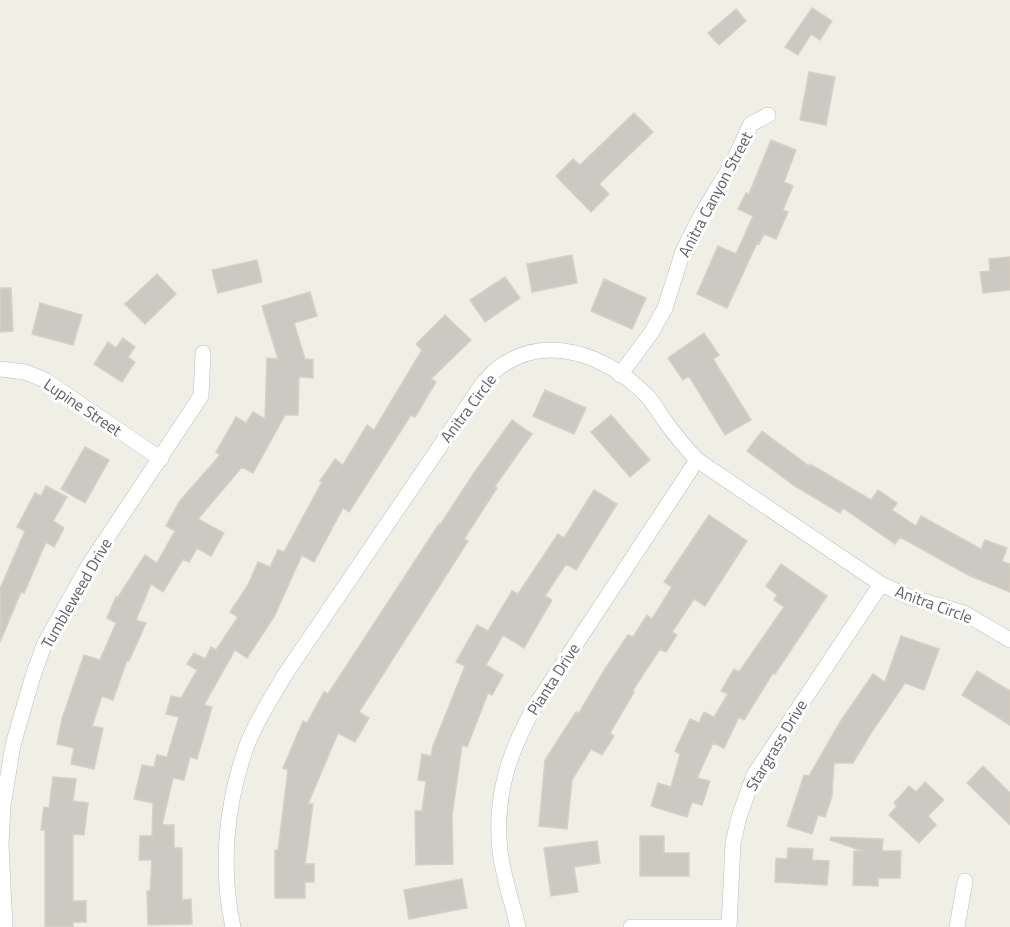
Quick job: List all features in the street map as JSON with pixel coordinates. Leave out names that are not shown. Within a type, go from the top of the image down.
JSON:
[{"type":"street","name":"Anitra Canyon Street","points":[[620,375],[651,333],[665,308],[683,251],[699,219],[731,166],[751,124],[768,115]]},
{"type":"street","name":"Anitra Circle","points":[[233,927],[227,891],[228,830],[239,772],[248,744],[261,717],[284,676],[481,386],[496,369],[513,359],[550,350],[571,351],[603,363],[650,400],[680,442],[697,460],[881,584],[909,597],[964,613],[1010,640]]},
{"type":"street","name":"Tumbleweed Drive","points":[[5,927],[1,854],[3,806],[13,745],[32,679],[44,645],[64,606],[201,396],[203,353]]},
{"type":"street","name":"Lupine Street","points":[[0,369],[25,372],[45,380],[161,459]]},
{"type":"street","name":"Pianta Drive","points":[[518,927],[500,852],[500,796],[506,766],[518,736],[535,705],[697,460]]},
{"type":"street","name":"Stargrass Drive","points":[[729,927],[733,843],[741,809],[754,775],[881,584]]},
{"type":"street","points":[[957,927],[965,881]]},
{"type":"street","points":[[631,927],[722,927]]},
{"type":"building","points":[[812,8],[832,21],[820,40],[811,34],[798,55],[785,47]]},
{"type":"building","points":[[736,9],[746,21],[719,45],[708,33]]},
{"type":"building","points":[[809,72],[835,77],[826,125],[800,120]]},
{"type":"building","points":[[634,113],[653,132],[599,184],[609,194],[591,212],[556,176],[573,159],[580,165]]},
{"type":"building","points":[[771,140],[796,150],[784,182],[793,186],[783,210],[788,212],[776,239],[764,234],[759,244],[757,243],[727,308],[697,294],[718,246],[736,254],[753,216],[738,209],[746,193],[749,194]]},
{"type":"building","points":[[572,255],[577,283],[532,292],[527,264]]},
{"type":"building","points":[[1010,257],[1010,290],[983,293],[980,272],[990,271],[989,259]]},
{"type":"building","points":[[257,260],[262,282],[218,293],[212,270]]},
{"type":"building","points":[[157,274],[176,294],[145,324],[125,304]]},
{"type":"building","points":[[505,277],[520,298],[485,322],[470,300]]},
{"type":"building","points":[[604,279],[646,298],[632,329],[591,311]]},
{"type":"building","points":[[0,288],[11,288],[13,331],[0,332]]},
{"type":"building","points":[[310,292],[317,316],[294,323],[305,359],[313,360],[313,378],[299,377],[298,415],[285,415],[253,473],[242,467],[198,519],[224,533],[211,556],[197,548],[189,562],[183,559],[163,592],[151,584],[136,620],[146,623],[129,661],[127,660],[113,700],[102,696],[92,726],[103,728],[94,769],[71,764],[74,748],[57,744],[62,719],[84,655],[100,660],[116,623],[107,618],[116,597],[145,555],[157,563],[175,531],[166,526],[179,502],[220,455],[216,452],[236,417],[246,423],[253,412],[265,419],[267,358],[278,359],[262,306]]},
{"type":"building","points":[[40,303],[82,315],[73,345],[32,334]]},
{"type":"building","points":[[445,315],[471,340],[431,379],[436,382],[415,417],[411,415],[349,512],[343,508],[314,562],[302,555],[274,617],[247,658],[235,650],[204,705],[212,707],[197,759],[190,757],[184,780],[173,778],[162,825],[174,825],[174,848],[182,848],[182,900],[191,899],[192,924],[148,925],[147,891],[150,891],[152,860],[139,860],[140,836],[152,836],[153,803],[134,799],[142,765],[154,767],[157,755],[167,757],[179,717],[166,714],[171,696],[181,698],[197,670],[187,664],[194,653],[205,659],[211,647],[216,650],[238,617],[230,612],[248,585],[258,562],[270,567],[278,550],[284,552],[322,482],[320,481],[335,459],[343,465],[367,425],[374,430],[422,350],[416,344]]},
{"type":"building","points":[[704,333],[719,355],[713,359],[751,420],[725,435],[689,376],[683,380],[668,358]]},
{"type":"building","points":[[123,338],[135,347],[128,357],[135,362],[122,382],[94,364],[108,342],[116,348]]},
{"type":"building","points":[[545,390],[586,408],[574,434],[533,416]]},
{"type":"building","points":[[611,415],[650,460],[630,477],[591,432]]},
{"type":"building","points":[[512,420],[532,434],[495,486],[497,488],[464,539],[468,541],[359,712],[369,718],[355,742],[338,733],[308,804],[313,804],[305,864],[314,864],[314,882],[305,882],[305,898],[275,898],[275,850],[278,850],[288,770],[283,768],[303,721],[307,723],[324,692],[328,694],[439,524]]},
{"type":"building","points":[[762,431],[809,466],[810,464],[871,500],[878,490],[897,503],[892,510],[916,526],[921,516],[981,549],[985,540],[1007,548],[1002,561],[1010,564],[1010,592],[970,576],[900,537],[895,544],[843,508],[840,513],[795,486],[747,451]]},
{"type":"building","points":[[85,447],[109,460],[85,503],[61,489]]},
{"type":"building","points":[[46,486],[67,497],[53,521],[64,528],[54,547],[46,542],[24,593],[21,592],[0,642],[0,589],[25,531],[17,527],[35,493],[41,496]]},
{"type":"building","points":[[594,490],[617,504],[576,570],[566,564],[545,596],[552,600],[524,648],[503,635],[486,665],[503,675],[492,695],[488,693],[467,747],[462,745],[452,816],[453,864],[416,865],[415,811],[422,811],[426,781],[418,780],[422,754],[431,756],[465,666],[456,662],[477,625],[488,631],[512,591],[518,594],[558,534],[564,538]]},
{"type":"building","points":[[709,515],[747,541],[705,606],[694,599],[672,632],[677,635],[666,652],[660,649],[633,690],[634,692],[610,733],[614,736],[602,755],[591,749],[572,780],[567,829],[539,826],[545,760],[576,712],[579,713],[628,635],[633,637],[647,615],[652,619],[672,587],[664,582]]},
{"type":"building","points":[[781,564],[827,596],[775,674],[773,673],[744,720],[739,717],[724,748],[713,743],[697,778],[710,781],[702,805],[692,802],[687,817],[651,806],[658,783],[671,787],[680,754],[675,751],[690,719],[699,723],[704,712],[714,717],[728,694],[721,691],[734,669],[739,672],[784,607],[774,600],[777,595],[766,586]]},
{"type":"building","points":[[901,636],[939,649],[924,690],[905,683],[853,763],[834,763],[832,796],[825,817],[818,815],[812,834],[787,826],[804,775],[809,776],[840,722],[873,674],[885,682]]},
{"type":"building","points":[[977,671],[1010,691],[1010,725],[962,695]]},
{"type":"building","points":[[983,766],[1010,793],[1010,825],[967,783]]},
{"type":"building","points":[[53,777],[76,779],[73,801],[88,803],[84,835],[73,834],[73,901],[86,901],[86,922],[73,922],[73,927],[45,927],[45,830],[41,830],[44,807],[49,808]]},
{"type":"building","points":[[925,782],[944,800],[928,816],[936,825],[919,843],[889,815],[897,806],[894,803],[909,786],[916,792]]},
{"type":"building","points":[[640,836],[664,836],[664,853],[689,853],[689,876],[640,876]]},
{"type":"building","points":[[831,837],[883,839],[882,851],[901,851],[900,878],[878,878],[878,886],[853,885],[854,851],[863,851],[830,840]]},
{"type":"building","points":[[597,841],[600,863],[574,867],[578,892],[551,896],[544,848]]},
{"type":"building","points":[[788,848],[813,849],[812,860],[829,861],[827,885],[775,882],[776,858],[787,859]]},
{"type":"building","points":[[462,879],[467,908],[409,919],[404,890]]}]
